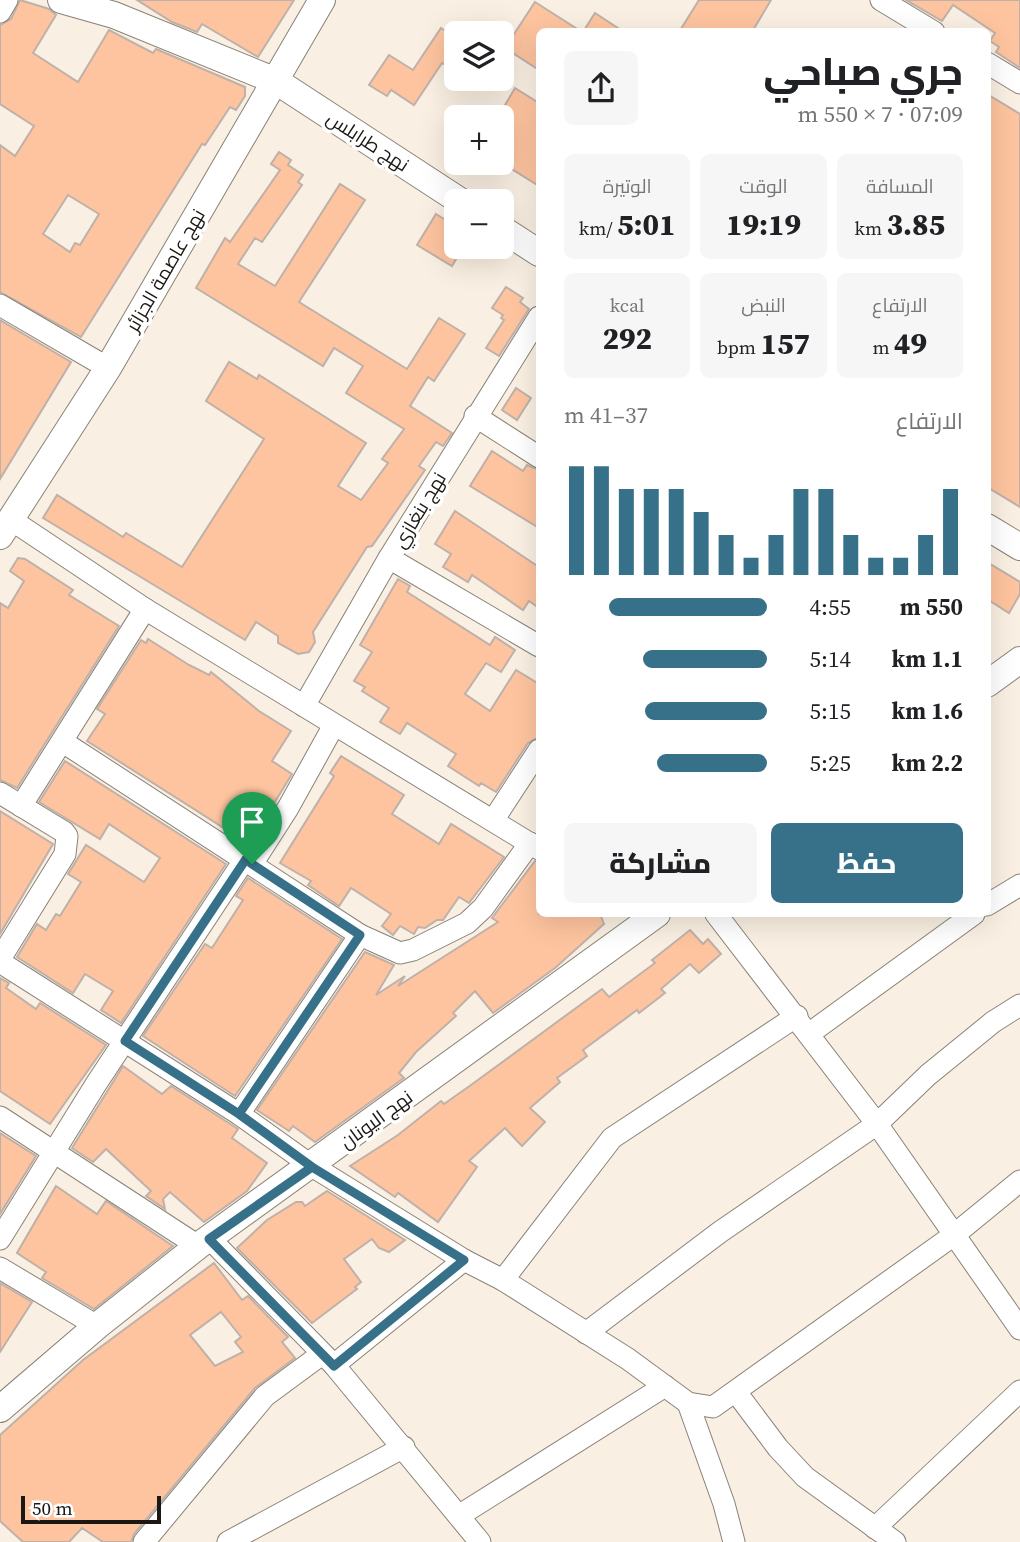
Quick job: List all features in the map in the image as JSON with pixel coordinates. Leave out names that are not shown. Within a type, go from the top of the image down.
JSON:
[{"type":"street","points":[[0,12],[7,0]]},
{"type":"street","name":"نهج طرابلس","points":[[61,0],[118,8],[276,81],[444,191]]},
{"type":"street","name":"نهج عاصمة الجزائر","points":[[4,522],[108,368],[322,0]]},
{"type":"street","points":[[881,0],[927,28]]},
{"type":"street","points":[[991,66],[1020,83]]},
{"type":"street","points":[[514,237],[536,251]]},
{"type":"street","points":[[0,305],[108,368]]},
{"type":"street","name":"نهج بنغازي","points":[[304,706],[389,558],[536,322]]},
{"type":"street","points":[[475,416],[536,455]]},
{"type":"street","points":[[4,522],[334,725],[494,819],[534,846],[483,908],[467,923],[412,950],[400,953],[360,935],[63,742]]},
{"type":"street","points":[[991,529],[1020,547]]},
{"type":"street","points":[[389,558],[536,644]]},
{"type":"street","points":[[21,806],[145,609]]},
{"type":"street","points":[[991,681],[1020,660]]},
{"type":"street","points":[[0,1239],[125,1041],[288,808],[334,725]]},
{"type":"street","points":[[494,819],[536,755]]},
{"type":"street","points":[[0,793],[64,832],[67,844],[65,854],[0,960],[239,1114],[312,1167],[464,1260],[503,1280],[688,1403],[712,1407],[736,1392],[954,1235],[1020,1181]]},
{"type":"street","points":[[991,903],[1020,885]]},
{"type":"street","name":"نهج اليونان","points":[[3,1402],[204,1243],[312,1167],[643,917]]},
{"type":"street","points":[[718,917],[797,1016],[877,1124],[1020,1329]]},
{"type":"street","points":[[810,1033],[970,917]]},
{"type":"street","points":[[239,1114],[360,935]]},
{"type":"street","points":[[586,1333],[720,1232],[877,1124],[928,1075],[993,1022],[1020,1005]]},
{"type":"street","points":[[503,1280],[612,1138],[797,1016]]},
{"type":"street","points":[[0,1117],[204,1243],[328,1360],[404,1447],[480,1542]]},
{"type":"street","points":[[144,1542],[265,1396],[328,1360],[464,1260]]},
{"type":"street","points":[[0,1268],[97,1326]]},
{"type":"street","points":[[460,1515],[665,1386]]},
{"type":"street","points":[[875,1528],[1020,1391]]},
{"type":"street","points":[[736,1392],[778,1448],[805,1477],[895,1542]]},
{"type":"street","points":[[688,1403],[724,1504],[734,1542]]},
{"type":"street","points":[[228,1542],[404,1447]]},
{"type":"building","points":[[20,0],[49,9],[56,15],[33,53],[78,82],[109,30],[153,53],[156,49],[245,87],[245,96],[236,110],[230,107],[205,145],[202,144],[81,337],[0,292],[0,145],[15,156],[34,126],[0,104],[0,25],[11,19]],"holes":[[[68,195],[99,214],[80,245],[75,243],[70,252],[43,234]]]},
{"type":"building","points":[[137,0],[294,0],[258,57],[202,24],[197,32],[172,22]]},
{"type":"building","points":[[699,0],[771,0],[754,28],[682,28]]},
{"type":"building","points":[[906,0],[1020,0],[1020,68],[996,52],[999,47],[991,42],[995,33],[991,28],[953,5],[942,21]]},
{"type":"building","points":[[535,2],[576,28],[536,28],[536,68],[514,54],[514,34]]},
{"type":"building","points":[[595,13],[618,28],[586,28]]},
{"type":"building","points":[[441,28],[444,30],[444,64],[442,63],[414,105],[391,90],[387,96],[369,85],[389,55],[413,70]]},
{"type":"building","points":[[515,88],[536,101],[536,184],[514,170],[514,105],[505,105]]},
{"type":"building","points":[[991,96],[1020,114],[1020,507],[991,489]]},
{"type":"building","points":[[279,152],[291,160],[288,165],[303,175],[298,182],[302,185],[262,242],[255,238],[238,264],[275,286],[340,184],[365,200],[299,302],[407,369],[439,318],[465,334],[434,381],[428,377],[410,406],[452,433],[443,446],[436,442],[419,466],[425,470],[372,546],[367,547],[313,632],[315,642],[309,652],[298,654],[278,643],[278,636],[256,622],[245,640],[43,518],[57,495],[123,537],[126,533],[182,567],[264,439],[206,401],[229,362],[257,379],[259,375],[366,443],[338,486],[361,500],[388,463],[382,459],[404,429],[346,393],[363,366],[334,348],[323,366],[196,288],[225,238],[230,242],[280,170],[271,164]]},
{"type":"building","points":[[436,214],[444,219],[444,259],[456,259],[452,266],[417,245]]},
{"type":"building","points":[[506,287],[523,298],[520,302],[529,309],[499,356],[486,348],[504,320],[501,318],[503,315],[492,308]]},
{"type":"building","points":[[0,320],[71,362],[0,479]]},
{"type":"building","points":[[516,388],[531,398],[517,420],[502,410]]},
{"type":"building","points":[[492,451],[523,471],[527,465],[536,469],[536,526],[470,486]]},
{"type":"building","points":[[455,511],[536,565],[536,606],[529,601],[523,610],[472,575],[468,582],[443,567],[451,554],[435,544]]},
{"type":"building","points":[[18,558],[25,559],[73,590],[69,595],[119,626],[17,788],[0,780],[0,603],[8,608],[24,581],[10,571]]},
{"type":"building","points":[[991,564],[1020,582],[1020,594],[1009,613],[991,602]]},
{"type":"building","points":[[398,579],[410,586],[407,592],[490,645],[495,637],[515,650],[501,672],[486,663],[465,694],[490,711],[516,670],[536,682],[536,739],[528,743],[496,792],[481,783],[479,786],[448,766],[456,754],[407,723],[400,734],[380,722],[389,708],[362,691],[365,687],[354,681],[372,652],[360,645]]},
{"type":"building","points":[[148,639],[189,665],[209,675],[211,672],[259,711],[291,731],[272,761],[292,774],[249,844],[87,741],[105,714],[97,709],[141,640],[146,643]]},
{"type":"building","points":[[341,756],[404,795],[392,814],[439,844],[451,824],[504,857],[469,903],[459,897],[443,920],[437,920],[425,928],[418,927],[414,934],[400,926],[393,935],[382,926],[391,914],[351,888],[339,906],[308,885],[311,881],[280,863],[334,776],[330,773]]},
{"type":"building","points":[[65,761],[226,864],[121,1023],[101,1010],[113,991],[85,974],[73,993],[17,957],[37,924],[46,930],[56,914],[60,916],[81,882],[68,874],[86,845],[144,882],[160,858],[109,824],[100,839],[39,802]]},
{"type":"building","points":[[0,811],[53,844],[0,934]]},
{"type":"building","points":[[535,861],[536,917],[601,917],[604,924],[555,968],[493,1013],[475,991],[453,1013],[456,1016],[416,1052],[399,1073],[404,1078],[315,1142],[293,1126],[289,1131],[257,1110],[365,952],[394,965],[376,995],[405,976],[398,986],[498,922],[492,918]]},
{"type":"building","points":[[248,878],[342,939],[235,1096],[143,1036],[205,944],[212,948],[243,900],[236,896]]},
{"type":"building","points":[[690,930],[703,944],[708,939],[721,954],[699,973],[690,964],[661,989],[665,993],[583,1050],[587,1056],[557,1078],[560,1082],[530,1108],[545,1122],[522,1146],[505,1128],[469,1161],[477,1167],[438,1222],[398,1193],[395,1197],[350,1166],[398,1135],[441,1101],[444,1104],[602,989],[609,997],[655,963],[652,960]]},
{"type":"building","points":[[0,978],[9,983],[6,988],[36,1009],[40,1003],[106,1045],[50,1124],[0,1091]]},
{"type":"building","points":[[123,1066],[162,1094],[171,1086],[238,1129],[232,1138],[267,1163],[247,1191],[204,1222],[170,1192],[163,1199],[165,1209],[146,1196],[151,1191],[106,1149],[93,1162],[72,1148]]},
{"type":"building","points":[[0,1133],[36,1156],[0,1214]]},
{"type":"building","points":[[56,1186],[97,1214],[106,1201],[173,1246],[94,1309],[42,1278],[46,1272],[17,1253]]},
{"type":"building","points":[[327,1191],[405,1240],[389,1252],[379,1248],[372,1239],[344,1259],[361,1282],[355,1287],[357,1289],[312,1323],[237,1248],[267,1220],[296,1202],[302,1202],[305,1206]]},
{"type":"building","points":[[214,1263],[242,1300],[248,1296],[288,1337],[282,1342],[295,1358],[255,1388],[134,1534],[131,1542],[103,1542],[82,1528],[69,1542],[23,1542],[0,1521],[0,1435],[83,1360]],"holes":[[[221,1312],[241,1337],[235,1342],[243,1352],[215,1366],[190,1335]]]},
{"type":"building","points":[[0,1283],[32,1302],[0,1352]]},
{"type":"route","points":[[252,864],[246,859],[125,1041],[239,1114],[312,1167],[209,1239],[334,1366],[464,1260],[312,1167],[239,1114],[360,935],[252,864]]}]
